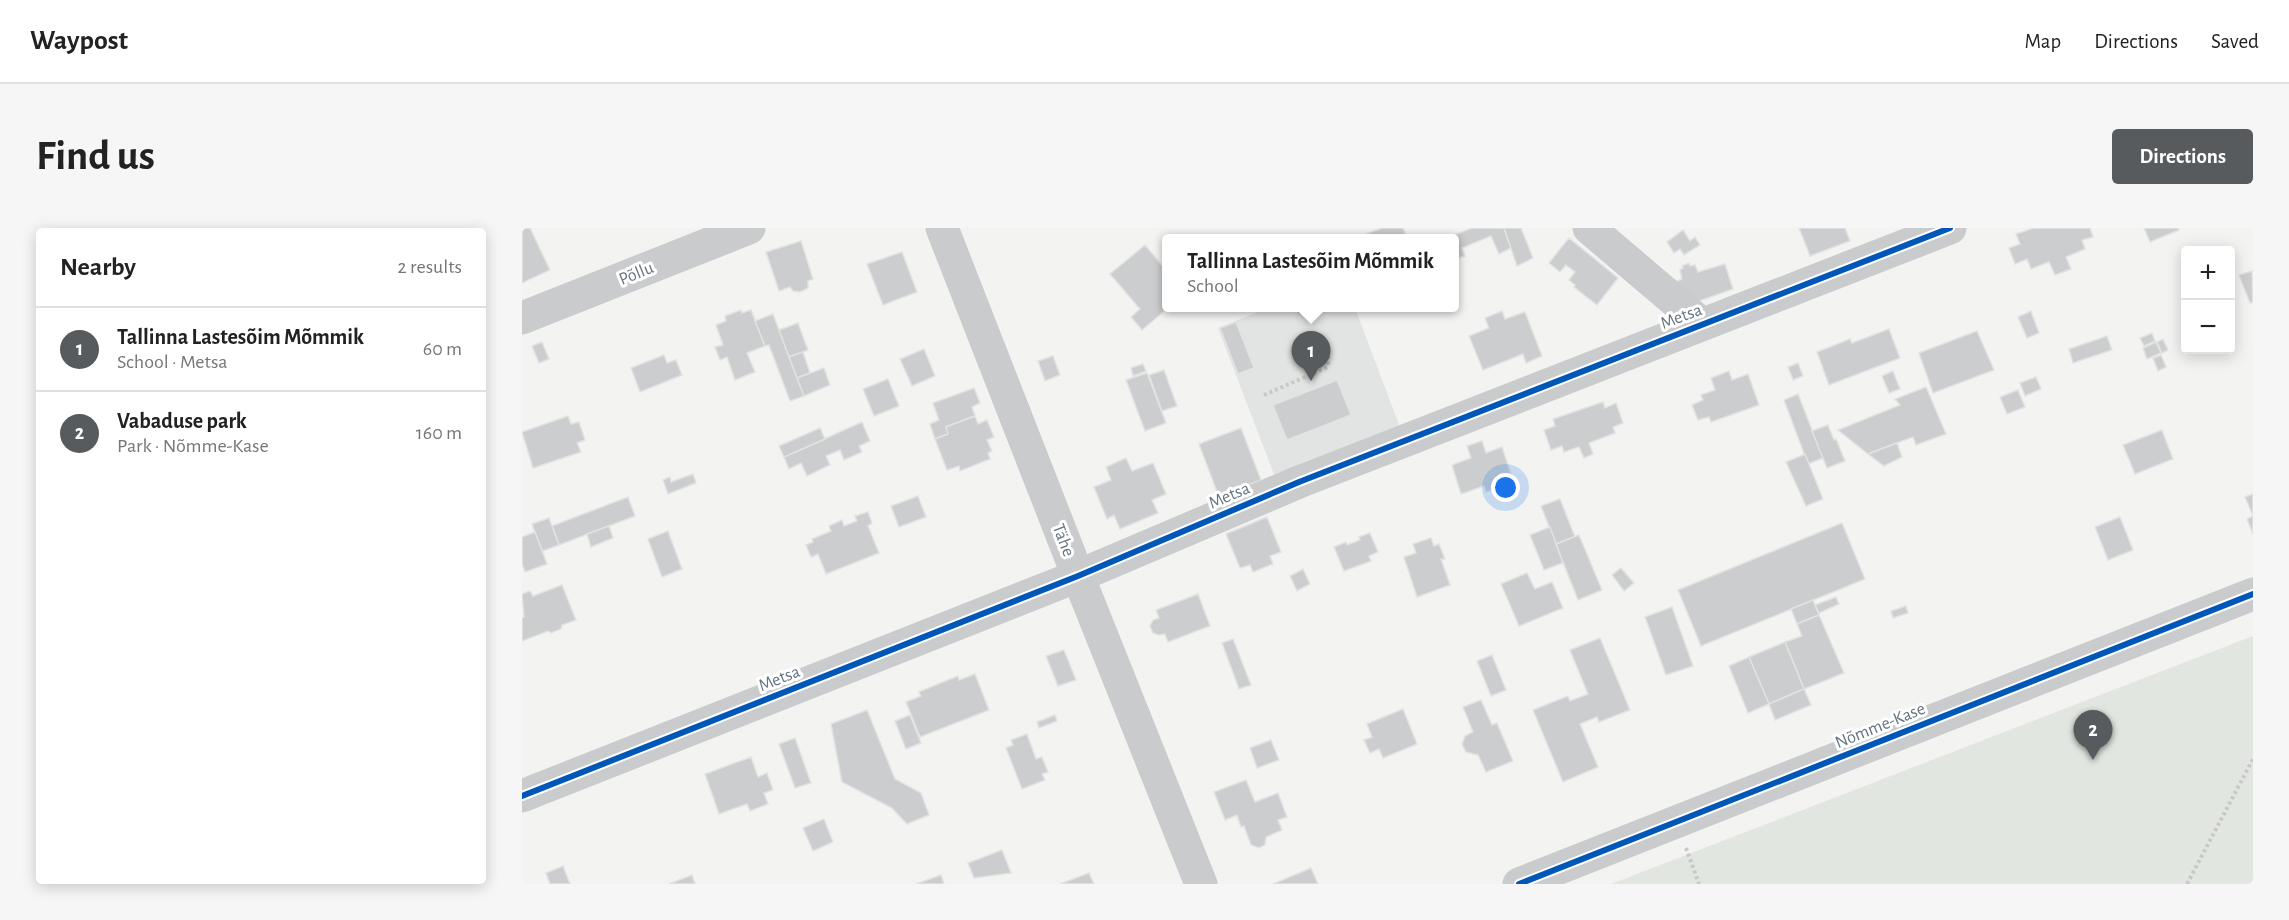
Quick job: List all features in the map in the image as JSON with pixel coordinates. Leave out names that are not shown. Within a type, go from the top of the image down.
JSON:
[{"type":"street","name":"Põllu","points":[[522,318],[749,228]]},
{"type":"street","name":"Tähe","points":[[942,228],[1202,884]]},
{"type":"street","points":[[1589,228],[1702,324]]},
{"type":"street","name":"Metsa","points":[[522,796],[1078,576],[1299,482],[1950,228]]},
{"type":"street","name":"Nõmme-Kase","points":[[1519,884],[2253,594]]},
{"type":"path","points":[[1264,395],[1328,368],[1328,343]]},
{"type":"path","points":[[2187,884],[2253,759]]},
{"type":"path","points":[[1676,822],[1699,884]]},
{"type":"shaded area","points":[[1258,312],[1357,312],[1403,435],[1278,485],[1218,328]]},
{"type":"shaded area","points":[[2253,636],[2253,884],[1611,884]]},
{"type":"building","points":[[522,228],[530,228],[550,270],[522,283]]},
{"type":"building","points":[[1382,228],[1403,228],[1405,234],[1366,234]]},
{"type":"building","points":[[1472,228],[1504,228],[1511,248],[1499,254],[1491,236],[1462,248],[1465,256],[1459,258],[1459,234],[1456,234]]},
{"type":"building","points":[[1504,228],[1521,228],[1533,258],[1517,266]]},
{"type":"building","points":[[1799,228],[1845,228],[1850,241],[1810,256]]},
{"type":"building","points":[[2034,228],[2090,228],[2093,237],[2082,240],[2085,249],[2066,257],[2071,269],[2055,275],[2049,262],[2031,269],[2027,259],[2015,264],[2009,248],[2020,244],[2016,234]]},
{"type":"building","points":[[2144,228],[2178,228],[2179,230],[2150,242]]},
{"type":"building","points":[[1683,230],[1690,241],[1695,237],[1700,245],[1684,255],[1680,249],[1674,253],[1667,242]]},
{"type":"building","points":[[1569,238],[1618,278],[1597,305],[1574,287],[1575,285],[1569,280],[1575,272],[1566,265],[1560,272],[1549,263]]},
{"type":"building","points":[[801,241],[813,279],[808,281],[808,288],[800,292],[793,291],[790,287],[779,291],[766,252]]},
{"type":"building","points":[[1145,245],[1162,265],[1163,312],[1142,330],[1131,317],[1140,309],[1110,274]]},
{"type":"building","points":[[902,252],[917,292],[883,305],[867,264]]},
{"type":"building","points":[[1689,263],[1690,266],[1695,265],[1698,272],[1725,264],[1733,289],[1694,303],[1673,283],[1682,279],[1680,270],[1682,266]]},
{"type":"building","points":[[2252,271],[2253,302],[2250,303],[2239,275]]},
{"type":"building","points":[[741,310],[742,313],[751,310],[765,346],[747,353],[755,372],[735,380],[727,357],[720,360],[715,347],[723,345],[716,325],[726,321],[725,316]]},
{"type":"building","points":[[1502,311],[1505,319],[1525,312],[1542,356],[1526,363],[1523,354],[1483,370],[1469,336],[1489,328],[1485,318]]},
{"type":"building","points":[[2031,311],[2039,333],[2027,338],[2018,317]]},
{"type":"building","points":[[773,314],[804,396],[790,401],[769,345],[765,346],[755,321]]},
{"type":"building","points":[[1236,322],[1254,368],[1238,374],[1220,328]]},
{"type":"building","points":[[798,323],[808,350],[789,357],[779,330]]},
{"type":"building","points":[[1889,329],[1900,358],[1829,385],[1817,352],[1850,339],[1852,343]]},
{"type":"building","points":[[1977,331],[1994,370],[1933,393],[1919,353]]},
{"type":"building","points":[[2152,333],[2155,341],[2144,346],[2140,338]]},
{"type":"building","points":[[2107,336],[2112,350],[2073,363],[2069,349]]},
{"type":"building","points":[[2163,339],[2168,350],[2162,353],[2157,342]]},
{"type":"building","points":[[542,342],[549,359],[539,363],[532,346]]},
{"type":"building","points":[[2156,342],[2161,353],[2147,359],[2143,348]]},
{"type":"building","points":[[924,349],[935,376],[912,386],[900,359]]},
{"type":"building","points":[[803,352],[810,373],[797,378],[789,357]]},
{"type":"building","points":[[664,355],[667,363],[676,360],[682,375],[640,392],[631,368]]},
{"type":"building","points":[[2161,355],[2166,367],[2158,371],[2153,358]]},
{"type":"building","points":[[1053,356],[1060,375],[1045,381],[1038,361]]},
{"type":"building","points":[[1798,363],[1803,376],[1793,380],[1788,367]]},
{"type":"building","points":[[1143,364],[1146,371],[1133,376],[1131,368]]},
{"type":"building","points":[[824,368],[830,385],[804,396],[797,378]]},
{"type":"building","points":[[1164,370],[1177,406],[1162,411],[1149,375]]},
{"type":"building","points":[[1729,371],[1732,380],[1748,374],[1759,405],[1711,422],[1709,417],[1698,420],[1692,405],[1703,400],[1701,395],[1715,390],[1711,378]]},
{"type":"building","points":[[1893,371],[1900,389],[1889,393],[1882,376]]},
{"type":"building","points":[[1147,373],[1166,423],[1145,431],[1126,380]]},
{"type":"building","points":[[2036,377],[2041,389],[2025,396],[2020,383]]},
{"type":"building","points":[[888,379],[899,406],[874,416],[863,389]]},
{"type":"building","points":[[1337,380],[1351,415],[1287,440],[1273,405]]},
{"type":"building","points":[[1926,387],[1946,434],[1916,445],[1913,437],[1868,454],[1838,430],[1900,405],[1895,399]]},
{"type":"building","points":[[974,388],[980,403],[972,407],[975,416],[946,427],[948,434],[935,439],[930,424],[939,420],[933,403]]},
{"type":"building","points":[[2018,390],[2025,407],[2007,414],[2000,397]]},
{"type":"building","points":[[1798,394],[1823,458],[1808,464],[1784,400]]},
{"type":"building","points":[[1603,402],[1605,408],[1616,403],[1623,423],[1613,427],[1615,433],[1589,443],[1593,454],[1584,458],[1579,447],[1564,452],[1562,446],[1551,450],[1544,430],[1555,426],[1553,419]]},
{"type":"building","points":[[568,416],[571,424],[579,422],[585,440],[577,443],[581,452],[533,468],[522,432]]},
{"type":"building","points":[[975,416],[978,424],[987,420],[994,437],[987,440],[992,451],[988,453],[990,459],[960,471],[959,466],[947,470],[935,439],[948,434],[946,427]]},
{"type":"building","points":[[862,422],[870,441],[859,446],[862,452],[844,460],[840,450],[826,456],[830,465],[807,476],[801,463],[789,469],[784,457]]},
{"type":"building","points":[[1828,425],[1845,461],[1827,468],[1812,431]]},
{"type":"building","points":[[820,428],[825,439],[784,457],[779,446]]},
{"type":"building","points":[[1241,428],[1261,480],[1219,497],[1199,444]]},
{"type":"building","points":[[2162,430],[2173,459],[2135,474],[2123,445]]},
{"type":"building","points":[[1482,441],[1486,453],[1502,447],[1511,474],[1504,476],[1506,485],[1486,492],[1484,486],[1461,494],[1452,465],[1471,458],[1467,446]]},
{"type":"building","points":[[1897,443],[1902,457],[1884,466],[1868,454]]},
{"type":"building","points":[[1805,454],[1823,499],[1806,506],[1786,462]]},
{"type":"building","points":[[1126,458],[1132,471],[1153,463],[1166,494],[1152,500],[1158,513],[1120,529],[1114,515],[1107,519],[1094,487],[1111,480],[1106,467]]},
{"type":"building","points":[[693,474],[696,483],[668,494],[663,480],[670,477],[671,482]]},
{"type":"building","points":[[2253,494],[2253,516],[2245,497]]},
{"type":"building","points":[[918,496],[926,517],[899,527],[891,506]]},
{"type":"building","points":[[628,497],[635,516],[559,545],[552,526]]},
{"type":"building","points":[[1560,499],[1575,537],[1556,544],[1541,506]]},
{"type":"building","points":[[868,512],[872,523],[868,526],[879,553],[826,574],[818,554],[812,557],[806,545],[813,542],[812,539],[831,531],[829,526],[842,520],[844,526],[857,521],[855,516]]},
{"type":"building","points":[[2253,516],[2253,534],[2247,519]]},
{"type":"building","points":[[1267,517],[1281,552],[1270,556],[1273,564],[1253,572],[1250,565],[1240,568],[1226,534]]},
{"type":"building","points":[[2120,517],[2133,550],[2108,560],[2095,527]]},
{"type":"building","points":[[549,518],[559,545],[542,551],[532,524]]},
{"type":"building","points":[[1842,523],[1865,579],[1701,646],[1678,590]]},
{"type":"building","points":[[609,526],[613,538],[591,547],[587,534]]},
{"type":"building","points":[[1550,527],[1563,563],[1544,570],[1530,535]]},
{"type":"building","points":[[668,531],[682,569],[662,577],[648,539]]},
{"type":"building","points":[[535,532],[547,564],[525,572],[522,563],[522,537]]},
{"type":"building","points":[[1370,533],[1378,552],[1369,556],[1371,561],[1344,571],[1334,547],[1360,540],[1359,537]]},
{"type":"building","points":[[1579,535],[1602,590],[1578,600],[1556,544]]},
{"type":"building","points":[[1431,538],[1434,546],[1439,544],[1445,559],[1441,559],[1450,585],[1417,597],[1404,557],[1416,553],[1413,544]]},
{"type":"building","points":[[1621,568],[1634,583],[1624,591],[1612,575]]},
{"type":"building","points":[[1303,569],[1310,584],[1297,591],[1290,576]]},
{"type":"building","points":[[1527,573],[1535,589],[1552,582],[1563,608],[1519,626],[1501,584]]},
{"type":"building","points":[[562,585],[576,620],[562,625],[561,629],[551,633],[548,631],[522,641],[522,618],[524,617],[522,594],[530,591],[533,596]]},
{"type":"building","points":[[1198,594],[1210,626],[1168,642],[1165,634],[1153,633],[1150,626],[1153,620],[1159,618],[1156,610]]},
{"type":"building","points":[[1836,597],[1839,604],[1819,613],[1815,605]]},
{"type":"building","points":[[1813,600],[1819,615],[1797,624],[1791,609]]},
{"type":"building","points":[[1906,606],[1908,613],[1893,618],[1891,611]]},
{"type":"building","points":[[1672,607],[1693,666],[1666,675],[1645,617]]},
{"type":"building","points":[[1819,615],[1844,673],[1804,689],[1785,642],[1802,636],[1797,624]]},
{"type":"building","points":[[1600,638],[1630,710],[1599,722],[1597,717],[1580,724],[1598,767],[1563,782],[1533,710],[1568,696],[1570,701],[1588,694],[1570,650]]},
{"type":"building","points":[[1233,639],[1251,685],[1239,689],[1222,643]]},
{"type":"building","points":[[1785,642],[1804,689],[1769,704],[1749,657]]},
{"type":"building","points":[[1064,650],[1076,680],[1058,686],[1046,656]]},
{"type":"building","points":[[1492,655],[1506,690],[1491,696],[1477,661]]},
{"type":"building","points":[[1749,657],[1769,704],[1748,713],[1729,666]]},
{"type":"building","points":[[975,674],[989,710],[920,737],[906,702],[921,696],[919,692],[921,691],[958,676],[959,680]]},
{"type":"building","points":[[1804,689],[1811,705],[1775,720],[1769,704]]},
{"type":"building","points":[[1481,700],[1492,725],[1497,723],[1513,761],[1486,772],[1478,755],[1466,752],[1462,744],[1465,736],[1473,732],[1463,707]]},
{"type":"building","points":[[1403,709],[1417,744],[1383,758],[1379,749],[1370,753],[1364,740],[1372,737],[1367,724]]},
{"type":"building","points":[[867,710],[895,779],[921,793],[929,815],[907,824],[892,808],[842,782],[831,724]]},
{"type":"building","points":[[910,715],[921,743],[906,749],[895,721]]},
{"type":"building","points":[[1055,715],[1057,721],[1039,728],[1037,722]]},
{"type":"building","points":[[1027,734],[1036,759],[1042,757],[1048,772],[1042,774],[1045,780],[1022,789],[1006,748],[1013,745],[1011,740]]},
{"type":"building","points":[[795,738],[811,783],[795,788],[779,744]]},
{"type":"building","points":[[1271,740],[1279,760],[1257,768],[1250,748]]},
{"type":"building","points":[[751,757],[758,777],[767,773],[773,790],[764,793],[768,804],[750,811],[747,804],[719,814],[705,774]]},
{"type":"building","points":[[1246,780],[1255,802],[1278,793],[1287,817],[1278,820],[1282,830],[1266,837],[1265,845],[1259,848],[1251,845],[1237,815],[1225,820],[1214,792]]},
{"type":"building","points":[[824,819],[833,842],[813,851],[803,828]]},
{"type":"building","points":[[1002,850],[1011,873],[974,878],[968,863]]},
{"type":"building","points":[[563,866],[570,884],[550,884],[546,873]]},
{"type":"building","points":[[1311,868],[1318,884],[1273,884]]},
{"type":"building","points":[[1089,873],[1094,884],[1060,884]]},
{"type":"building","points":[[692,875],[695,884],[669,884]]},
{"type":"building","points":[[941,875],[944,884],[916,884]]},
{"type":"cycle path","points":[[522,796],[1078,576],[1299,482],[1950,228]]},
{"type":"cycle path","points":[[1519,884],[2253,594]]},
{"type":"place","name":"Tallinna Lastesõim Mõmmik","points":[[1311,381]]},
{"type":"place","name":"Vabaduse park","points":[[2093,760]]}]
